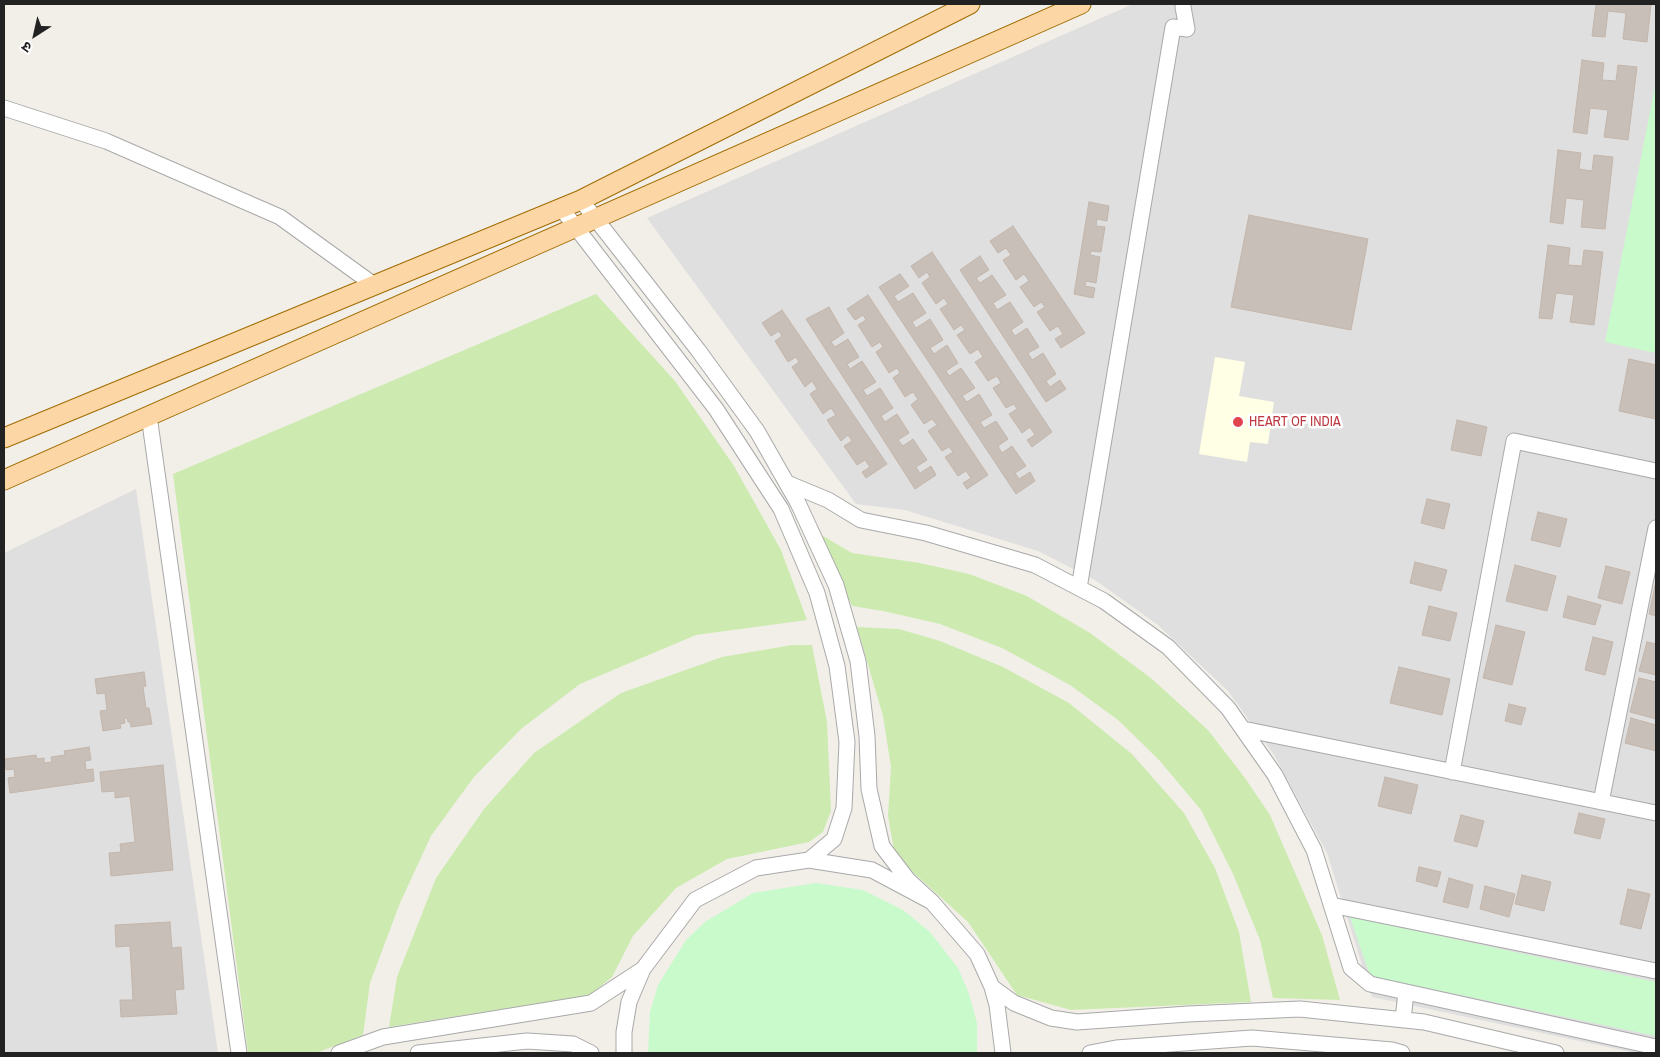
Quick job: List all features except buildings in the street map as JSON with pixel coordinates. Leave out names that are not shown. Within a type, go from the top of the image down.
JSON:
[{"type":"main road","points":[[4,438],[581,200],[970,4]]},
{"type":"main road","points":[[4,480],[1081,4]]},
{"type":"street","points":[[1079,588],[1173,26],[1187,29],[1183,7]]},
{"type":"street","points":[[4,108],[106,140],[280,217],[374,285]]},
{"type":"street","points":[[581,200],[698,350],[757,431],[798,503],[836,585],[858,661],[867,736],[869,789],[882,846],[908,880],[932,902],[977,954],[992,987],[997,1005],[1003,1053]]},
{"type":"street","points":[[561,208],[716,409],[781,509],[817,593],[837,666],[848,742],[844,808],[834,839],[809,860]]},
{"type":"street","points":[[150,416],[239,1053]]},
{"type":"street","points":[[1452,772],[1514,441],[1656,471]]},
{"type":"street","points":[[787,483],[828,500],[861,520],[926,533],[1035,565],[1104,601],[1168,647],[1228,708],[1275,775],[1314,850],[1351,968],[1370,984],[1656,1047]]},
{"type":"street","points":[[1601,802],[1656,528]]},
{"type":"street","points":[[1243,729],[1656,814]]},
{"type":"street","points":[[624,1053],[624,1032],[629,1002],[643,969],[695,900],[756,868],[809,860],[872,870],[932,902]]},
{"type":"street","points":[[1331,905],[1656,971]]},
{"type":"street","points":[[339,1053],[383,1037],[591,1003],[643,969]]},
{"type":"street","points":[[992,987],[1014,1003],[1050,1018],[1077,1022],[1188,1014],[1300,1009],[1424,1022],[1556,1053]]},
{"type":"street","points":[[1403,1020],[1406,992]]},
{"type":"street","points":[[1090,1053],[1116,1048],[1252,1038],[1392,1050],[1402,1053]]},
{"type":"street","points":[[418,1053],[527,1041],[573,1044],[591,1053]]},
{"type":"shaded area","points":[[1133,4],[1656,4],[1656,1053],[1636,1053],[1372,997],[1327,853],[1274,755],[1228,691],[1158,625],[1095,580],[1038,551],[905,510],[856,504],[647,218]]},
{"type":"shaded area","name":"HEART OF INDIA","points":[[1215,357],[1245,362],[1239,396],[1274,402],[1268,444],[1250,442],[1247,462],[1199,454]]},
{"type":"shaded area","points":[[136,489],[218,1053],[4,1053],[4,553]]},
{"type":"green space","points":[[1656,81],[1656,353],[1605,342]]},
{"type":"green space","points":[[596,294],[675,381],[734,466],[781,550],[807,620],[696,635],[580,684],[521,729],[474,777],[431,836],[400,903],[370,983],[363,1035],[316,1053],[248,1053],[173,474]]},
{"type":"green space","points":[[818,533],[852,553],[920,563],[969,574],[1027,596],[1090,633],[1151,678],[1208,730],[1245,778],[1270,815],[1322,935],[1340,1000],[1273,998],[1260,940],[1233,874],[1201,810],[1159,760],[1118,720],[1070,685],[1002,648],[940,624],[852,606]]},
{"type":"green space","points":[[857,627],[899,629],[940,641],[1003,667],[1069,703],[1132,754],[1184,813],[1215,868],[1239,932],[1251,1002],[1071,1010],[1017,995],[968,922],[895,856],[888,816],[891,767],[883,716]]},
{"type":"green space","points":[[792,645],[812,645],[827,722],[831,811],[823,832],[809,842],[727,859],[676,888],[633,936],[612,977],[590,995],[389,1027],[397,977],[436,878],[484,809],[534,753],[621,693],[722,657]]},
{"type":"green space","points":[[816,883],[863,890],[903,910],[930,932],[958,968],[969,994],[977,1023],[977,1053],[648,1053],[650,1012],[658,985],[686,940],[705,922],[753,893]]},
{"type":"green space","points":[[1350,917],[1656,982],[1656,1036],[1370,976]]},
{"type":"place","name":"HEART OF INDIA","points":[[1238,422]]}]
